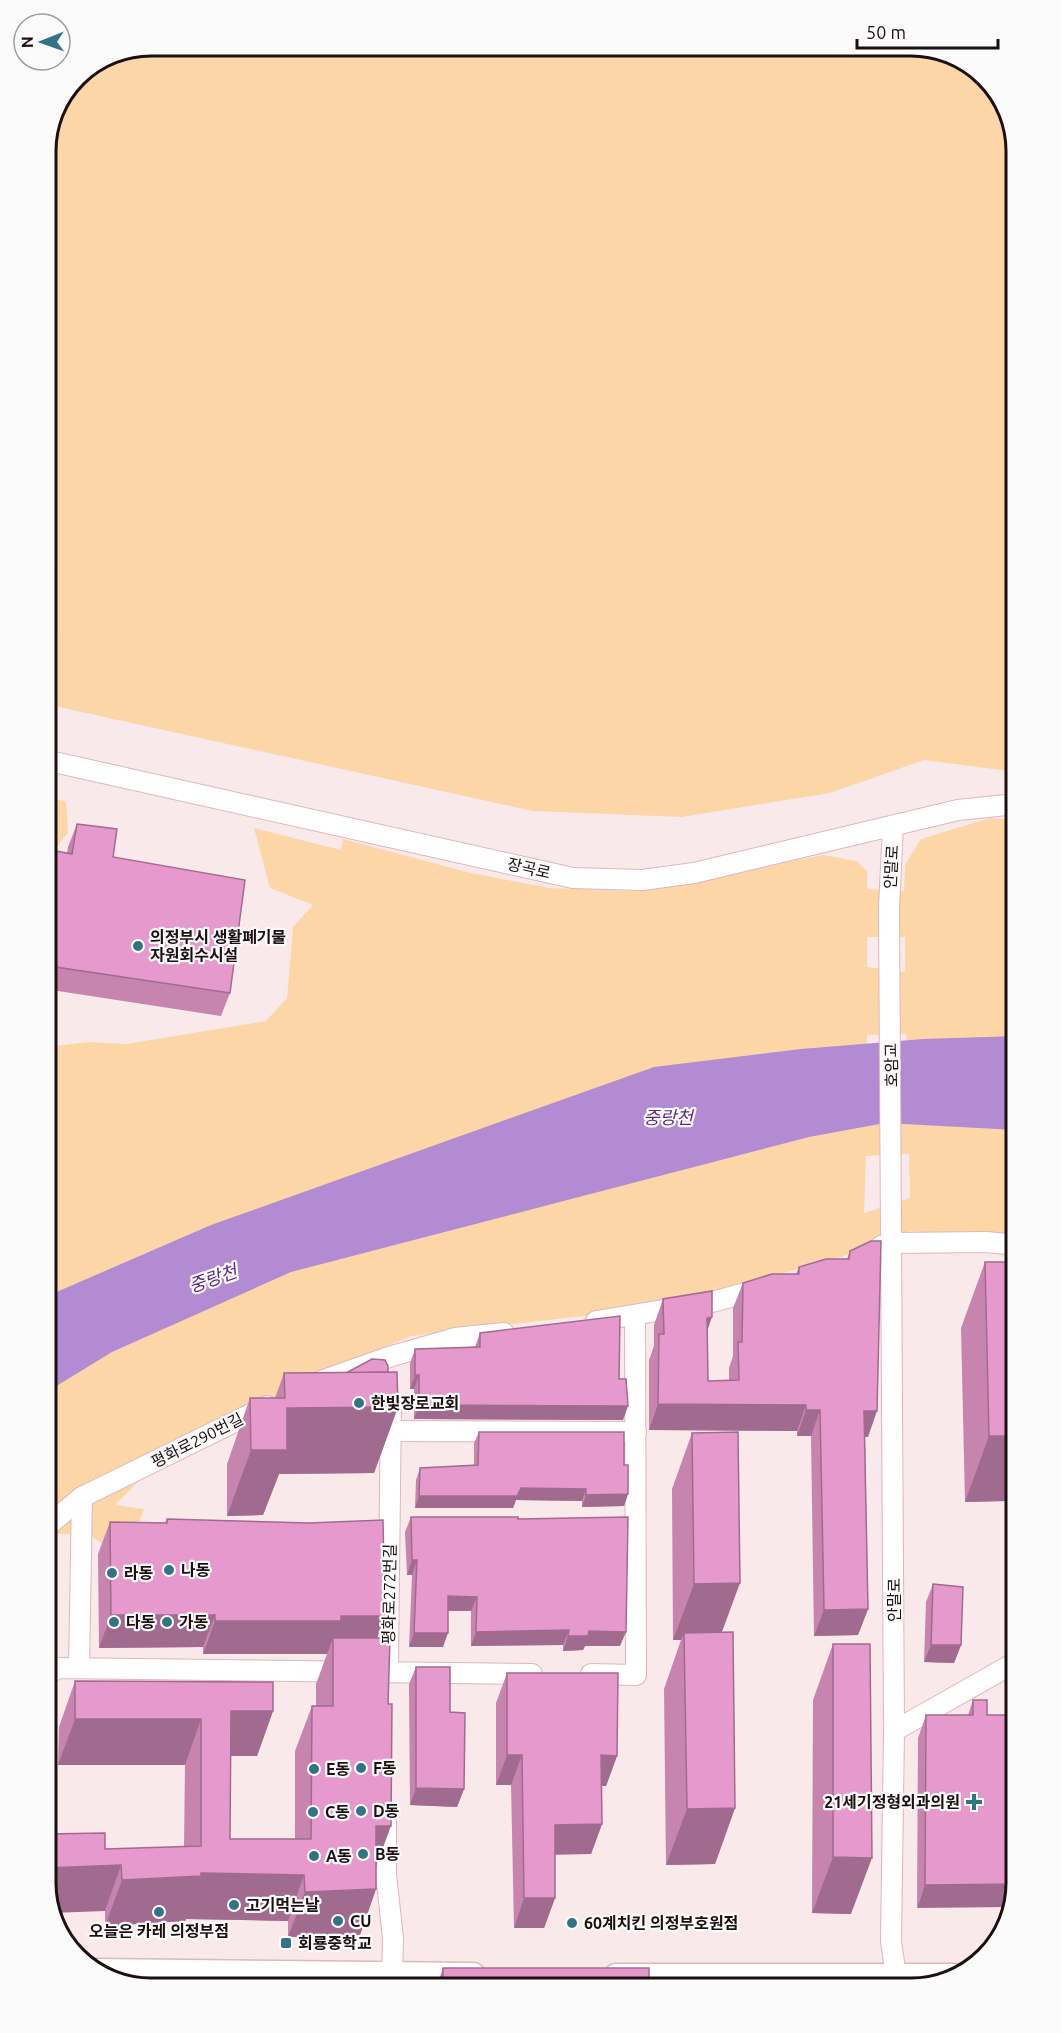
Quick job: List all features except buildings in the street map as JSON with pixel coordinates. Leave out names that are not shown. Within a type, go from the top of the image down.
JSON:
[{"type":"main road","points":[[118,1971],[499,1976]]},
{"type":"main road","points":[[589,1976],[653,1978]]},
{"type":"street","name":"장곡로","points":[[56,762],[573,878],[642,880],[694,873],[958,810],[1006,805]]},
{"type":"street","name":"안말로","points":[[889,907],[893,826]]},
{"type":"street","name":"호암교","points":[[889,907],[892,1223]]},
{"type":"street","name":"안말로","points":[[892,1223],[894,1731],[891,1942],[895,1978]]},
{"type":"street","points":[[859,1254],[892,1243],[987,1242],[1006,1244]]},
{"type":"street","points":[[580,1323],[712,1302],[787,1281]]},
{"type":"street","points":[[577,1674],[636,1675],[635,1316]]},
{"type":"street","points":[[306,1388],[392,1356],[455,1338],[525,1331]]},
{"type":"street","name":"평화로272번길","points":[[388,1696],[392,1356]]},
{"type":"street","name":"평화로290번길","points":[[56,1519],[82,1497],[285,1398]]},
{"type":"street","points":[[391,1431],[636,1432]]},
{"type":"street","points":[[79,1668],[82,1497]]},
{"type":"street","points":[[614,1519],[637,1519]]},
{"type":"street","points":[[390,1520],[413,1520]]},
{"type":"street","points":[[894,1731],[1006,1668]]},
{"type":"street","points":[[56,1669],[553,1674]]},
{"type":"street","points":[[387,1791],[386,1874],[393,1938],[392,1975]]},
{"type":"shaded area","points":[[150,56],[917,56],[929,57],[953,65],[973,79],[993,103],[1004,132],[1006,150],[1006,771],[924,760],[830,793],[682,817],[533,811],[56,706],[56,144],[65,108],[88,79],[103,68],[132,57]]},
{"type":"shaded area","points":[[56,799],[66,802],[68,833],[56,848]]},
{"type":"shaded area","points":[[990,818],[1006,819],[1006,1249],[937,1233],[910,1231],[841,1257],[661,1307],[412,1336],[323,1371],[333,1409],[226,1414],[137,1483],[115,1505],[144,1509],[137,1529],[104,1545],[88,1534],[56,1535],[56,1046],[90,1042],[126,1044],[266,1021],[287,998],[293,927],[313,905],[270,888],[254,828],[341,850],[343,839],[467,872],[549,888],[631,891],[823,855],[856,861],[867,871],[867,889],[904,891],[905,865],[921,839]],"holes":[[[867,937],[905,937],[905,972],[867,967]],[[906,1034],[908,1102],[867,1108],[867,1035]],[[909,1154],[910,1198],[864,1213],[866,1156]]]},
{"type":"water","name":"중랑천","points":[[1006,1036],[1006,1129],[885,1123],[809,1137],[291,1272],[112,1352],[56,1386],[56,1292],[211,1225],[654,1067],[801,1049],[923,1039]]},
{"type":"place","name":"의정부시 생활폐기물 자원회수시설","points":[[138,946]]},
{"type":"place","name":"한빛장로교회","points":[[359,1403]]},
{"type":"place","name":"나동","points":[[169,1570]]},
{"type":"place","name":"라동","points":[[112,1573]]},
{"type":"place","name":"다동","points":[[114,1622]]},
{"type":"place","name":"가동","points":[[167,1622]]},
{"type":"place","name":"F동","points":[[361,1768]]},
{"type":"place","name":"E동","points":[[314,1769]]},
{"type":"place","name":"21세기정형외과의원","points":[[974,1802]]},
{"type":"place","name":"D동","points":[[361,1811]]},
{"type":"place","name":"C동","points":[[313,1812]]},
{"type":"place","name":"B동","points":[[363,1854]]},
{"type":"place","name":"A동","points":[[314,1856]]},
{"type":"place","name":"고기먹는날","points":[[234,1905]]},
{"type":"place","name":"오늘은 카레 의정부점","points":[[159,1912]]},
{"type":"place","name":"CU","points":[[338,1921]]},
{"type":"place","name":"60계치킨 의정부호원점","points":[[572,1923]]},
{"type":"place","name":"회룡중학교","points":[[286,1943]]}]
